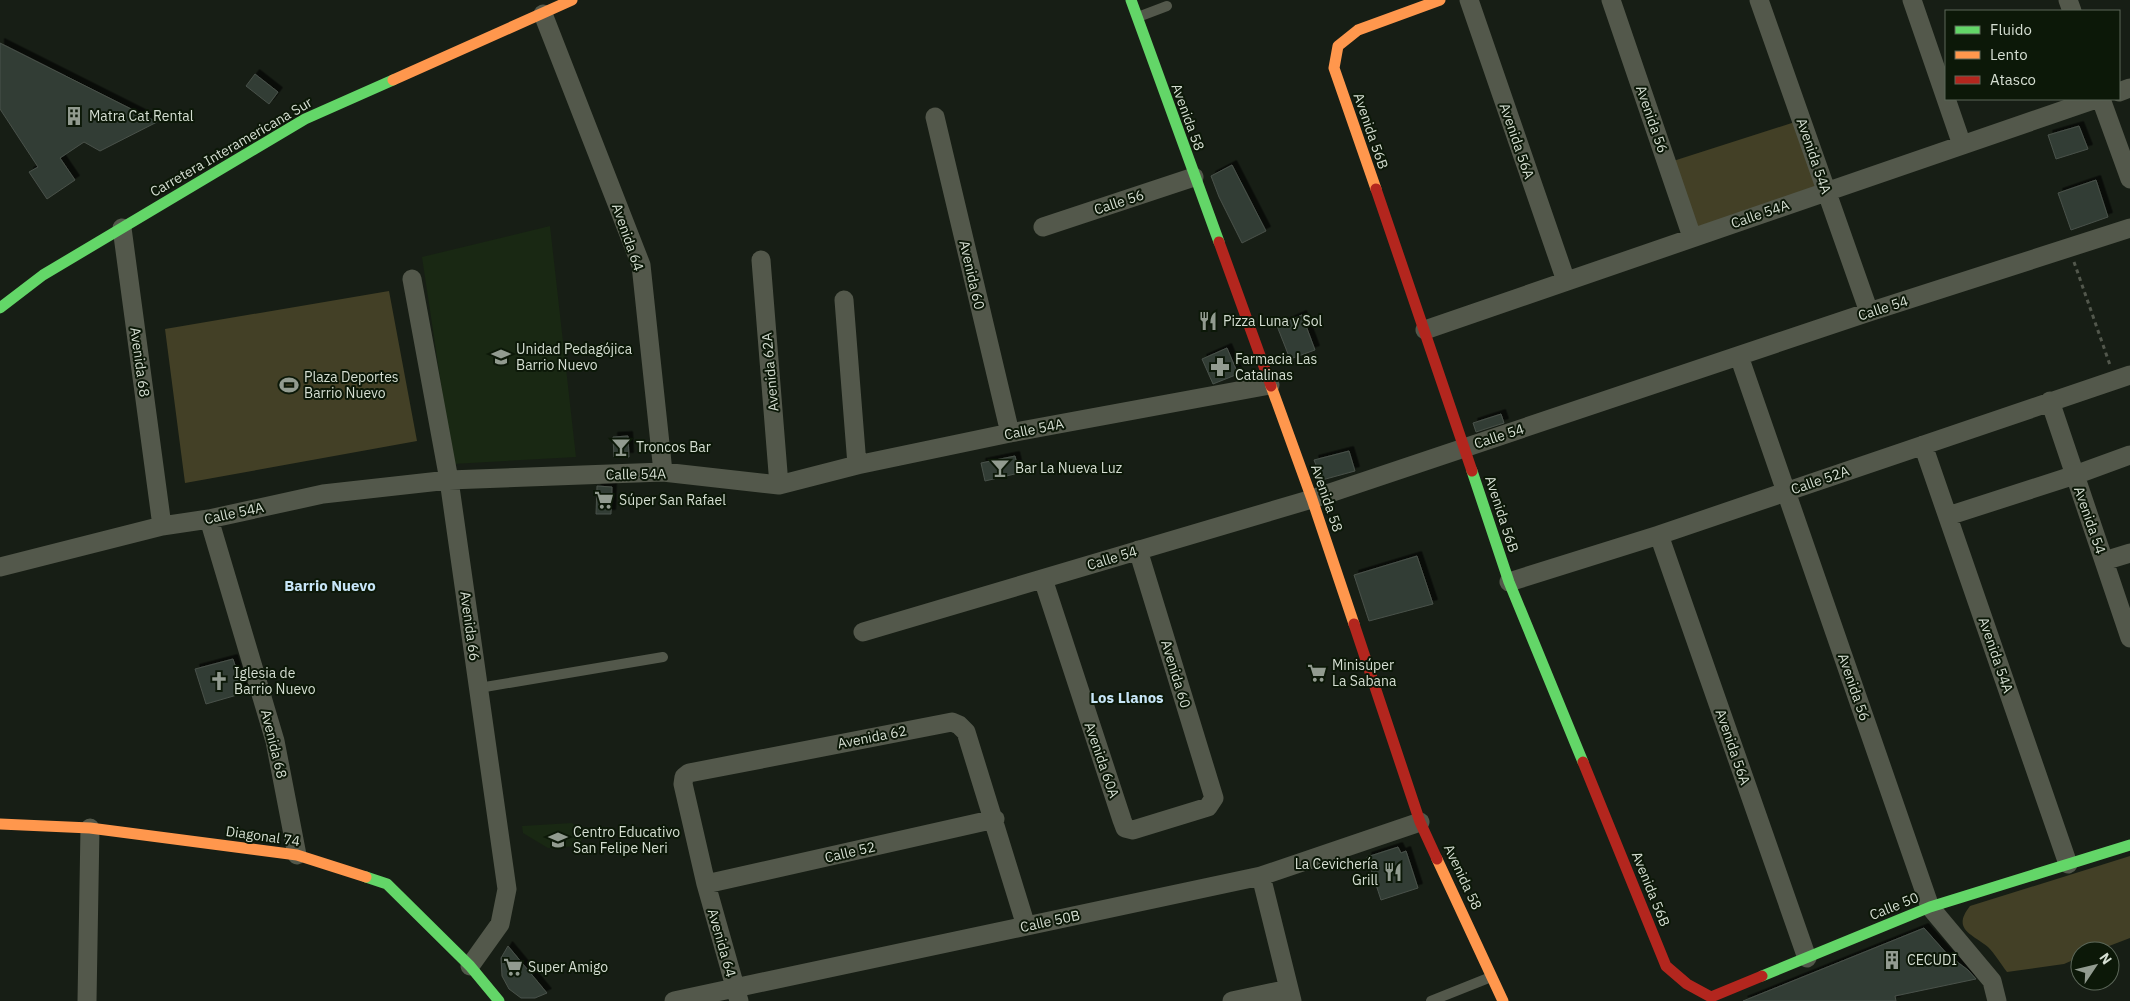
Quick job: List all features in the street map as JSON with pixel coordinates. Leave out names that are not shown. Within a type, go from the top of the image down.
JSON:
[{"type":"main road","name":"Carretera Interamericana Sur","points":[[0,308],[42,275],[305,119],[572,0]]},
{"type":"main road","name":"Avenida 58","points":[[1131,0],[1312,499],[1420,822],[1504,1001]]},
{"type":"main road","name":"Avenida 56B","points":[[1440,0],[1358,30],[1338,46],[1334,68],[1465,448],[1509,582],[1666,966],[1678,979]]},
{"type":"main road","name":"Diagonal 74","points":[[0,824],[90,828],[298,855],[387,884],[470,966],[499,1001]]},
{"type":"main road","name":"Calle 50","points":[[1678,979],[1694,991],[1711,997],[1930,907],[2130,845]]},
{"type":"street","name":"Avenida 56A","points":[[1469,0],[1566,281]]},
{"type":"street","name":"Avenida 56","points":[[1611,0],[1692,238]]},
{"type":"street","name":"Avenida 54A","points":[[1759,0],[1869,312]]},
{"type":"street","points":[[1912,0],[1945,96]]},
{"type":"street","name":"Avenida 64","points":[[543,14],[641,265],[663,472]]},
{"type":"street","points":[[1946,100],[1962,145]]},
{"type":"street","name":"Calle 54A","points":[[1424,330],[2093,100]]},
{"type":"street","points":[[2101,100],[2130,179]]},
{"type":"street","name":"Avenida 60","points":[[935,117],[1010,433]]},
{"type":"street","name":"Calle 56","points":[[1043,227],[1194,178]]},
{"type":"street","name":"Avenida 68","points":[[122,228],[162,526]]},
{"type":"street","name":"Calle 54","points":[[863,632],[1312,499],[1869,312],[2130,228]]},
{"type":"street","name":"Avenida 62A","points":[[761,260],[779,485]]},
{"type":"street","name":"Avenida 66","points":[[412,279],[450,480],[507,889],[500,924],[470,966]]},
{"type":"street","points":[[844,300],[857,465]]},
{"type":"street","name":"Avenida 56","points":[[1739,356],[1930,907],[1992,981],[1996,1001]]},
{"type":"street","name":"Calle 52A","points":[[1509,582],[1659,535],[2050,401],[2126,379]]},
{"type":"street","name":"Calle 54A","points":[[0,567],[162,526],[209,519],[323,494],[450,480],[663,472],[779,485],[857,465],[1010,433],[1270,385]]},
{"type":"street","name":"Avenida 54","points":[[2050,401],[2130,638]]},
{"type":"street","name":"Avenida 54A","points":[[1924,445],[2068,864]]},
{"type":"street","points":[[1948,516],[2130,455]]},
{"type":"street","name":"Avenida 68","points":[[209,519],[275,742],[298,855]]},
{"type":"street","name":"Avenida 56A","points":[[1659,535],[1807,958]]},
{"type":"street","name":"Avenida 60","points":[[1125,828],[1133,830],[1208,807],[1214,798],[1138,550]]},
{"type":"street","points":[[2104,561],[2130,553]]},
{"type":"street","name":"Avenida 60A","points":[[1043,579],[1125,828]]},
{"type":"street","name":"Avenida 62","points":[[706,884],[683,784],[684,777],[689,773],[952,722],[959,724],[966,732],[995,819],[1026,926]]},
{"type":"street","name":"Calle 52","points":[[706,884],[995,819]]},
{"type":"street","name":"Calle 50B","points":[[674,1001],[737,994],[1026,926],[1261,876],[1420,822]]},
{"type":"street","points":[[87,1001],[90,828]]},
{"type":"street","points":[[1232,1001],[1291,995],[1261,876]]},
{"type":"street","name":"Avenida 64","points":[[706,884],[737,994]]},
{"type":"lane","points":[[1137,17],[1167,6]]},
{"type":"lane","points":[[479,688],[663,657]]},
{"type":"lane","points":[[1431,1001],[1492,977]]},
{"type":"path","points":[[2069,248],[2126,379]]},
{"type":"shaded area","points":[[1801,120],[1826,192],[1692,237],[1667,163]]},
{"type":"shaded area","name":"Unidad Pedagójica Barrio Nuevo","points":[[550,226],[576,457],[453,464],[422,257]]},
{"type":"shaded area","name":"Plaza Deportes Barrio Nuevo","points":[[389,291],[417,441],[185,483],[165,329]]},
{"type":"shaded area","name":"Centro Educativo San Felipe Neri","points":[[572,823],[585,834],[578,846],[548,848],[523,833],[522,826]]},
{"type":"shaded area","points":[[2130,856],[2130,938],[2120,942],[2070,941],[2070,961],[2064,964],[2007,972],[1988,947],[1966,931],[1963,926],[1965,914],[1970,906]]},
{"type":"building","name":"Matra Cat Rental","points":[[0,43],[157,122],[100,151],[84,142],[60,158],[75,180],[47,199],[29,172],[38,167],[0,109]]},
{"type":"building","points":[[255,74],[278,92],[269,104],[246,86]]},
{"type":"building","points":[[2079,126],[2088,149],[2056,159],[2048,135]]},
{"type":"building","points":[[1232,165],[1266,231],[1242,243],[1219,197],[1211,176]]},
{"type":"building","points":[[2096,180],[2108,217],[2071,230],[2058,193]]},
{"type":"building","points":[[1302,315],[1315,350],[1290,359],[1277,326]]},
{"type":"building","name":"Farmacia Las Catalinas","points":[[1227,348],[1238,374],[1213,384],[1202,359]]},
{"type":"building","points":[[1501,414],[1504,423],[1476,432],[1473,423]]},
{"type":"building","name":"Troncos Bar","points":[[628,436],[629,457],[614,457],[613,437]]},
{"type":"building","points":[[1349,451],[1355,471],[1322,480],[1314,460]]},
{"type":"building","name":"Bar La Nueva Luz","points":[[1015,456],[1019,473],[985,481],[981,463]]},
{"type":"building","name":"Súper San Rafael","points":[[597,486],[612,487],[611,514],[596,514]]},
{"type":"building","points":[[1417,556],[1433,604],[1369,621],[1354,575]]},
{"type":"building","name":"Iglesia de Barrio Nuevo","points":[[233,659],[244,693],[206,704],[195,669]]},
{"type":"building","name":"La Cevichería Grill","points":[[1398,847],[1401,853],[1406,851],[1418,888],[1381,900],[1367,857]]},
{"type":"building","name":"CECUDI","points":[[1924,928],[1948,955],[1968,970],[1976,979],[1895,996],[1896,1001],[1743,1001]]},
{"type":"building","name":"Super Amigo","points":[[508,946],[547,993],[535,998],[521,998],[509,989],[502,976],[501,958]]},
{"type":"traffic: fast","points":[[1131,0],[1219,242]]},
{"type":"traffic: fast","points":[[0,308],[43,275],[305,119],[393,80]]},
{"type":"traffic: fast","points":[[1472,471],[1509,582],[1583,762]]},
{"type":"traffic: fast","points":[[1762,976],[1930,907],[2130,845]]},
{"type":"traffic: fast","points":[[366,877],[387,884],[470,966],[499,1001]]},
{"type":"traffic: slow","points":[[393,80],[572,0]]},
{"type":"traffic: slow","points":[[1376,189],[1334,68],[1338,46],[1358,30],[1440,0]]},
{"type":"traffic: slow","points":[[1271,386],[1312,499],[1354,624]]},
{"type":"traffic: slow","points":[[0,824],[90,828],[297,855],[366,877]]},
{"type":"traffic: slow","points":[[1437,859],[1503,1001]]},
{"type":"traffic: jam","points":[[1376,189],[1472,471]]},
{"type":"traffic: jam","points":[[1219,242],[1271,386]]},
{"type":"traffic: jam","points":[[1354,624],[1420,822],[1437,859]]},
{"type":"traffic: jam","points":[[1583,762],[1666,966],[1687,984],[1711,997],[1762,976]]},
{"type":"place","name":"Matra Cat Rental","points":[[74,116]]},
{"type":"place","name":"Pizza Luna y Sol","points":[[1208,321]]},
{"type":"place","name":"Unidad Pedagójica Barrio Nuevo","points":[[501,357]]},
{"type":"place","name":"Farmacia Las Catalinas","points":[[1220,367]]},
{"type":"place","name":"Plaza Deportes Barrio Nuevo","points":[[289,385]]},
{"type":"place","name":"Troncos Bar","points":[[621,447]]},
{"type":"place","name":"Bar La Nueva Luz","points":[[1000,468]]},
{"type":"place","name":"Súper San Rafael","points":[[604,500]]},
{"type":"place","name":"Minisúper La Sabana","points":[[1317,673]]},
{"type":"place","name":"Iglesia de Barrio Nuevo","points":[[219,681]]},
{"type":"place","name":"Centro Educativo San Felipe Neri","points":[[558,840]]},
{"type":"place","name":"La Cevichería Grill","points":[[1393,872]]},
{"type":"place","name":"CECUDI","points":[[1892,960]]},
{"type":"place","name":"Super Amigo","points":[[513,967]]},
{"type":"district","name":"Barrio Nuevo","points":[[330,586]]},
{"type":"district","name":"Los Llanos","points":[[1127,698]]}]
